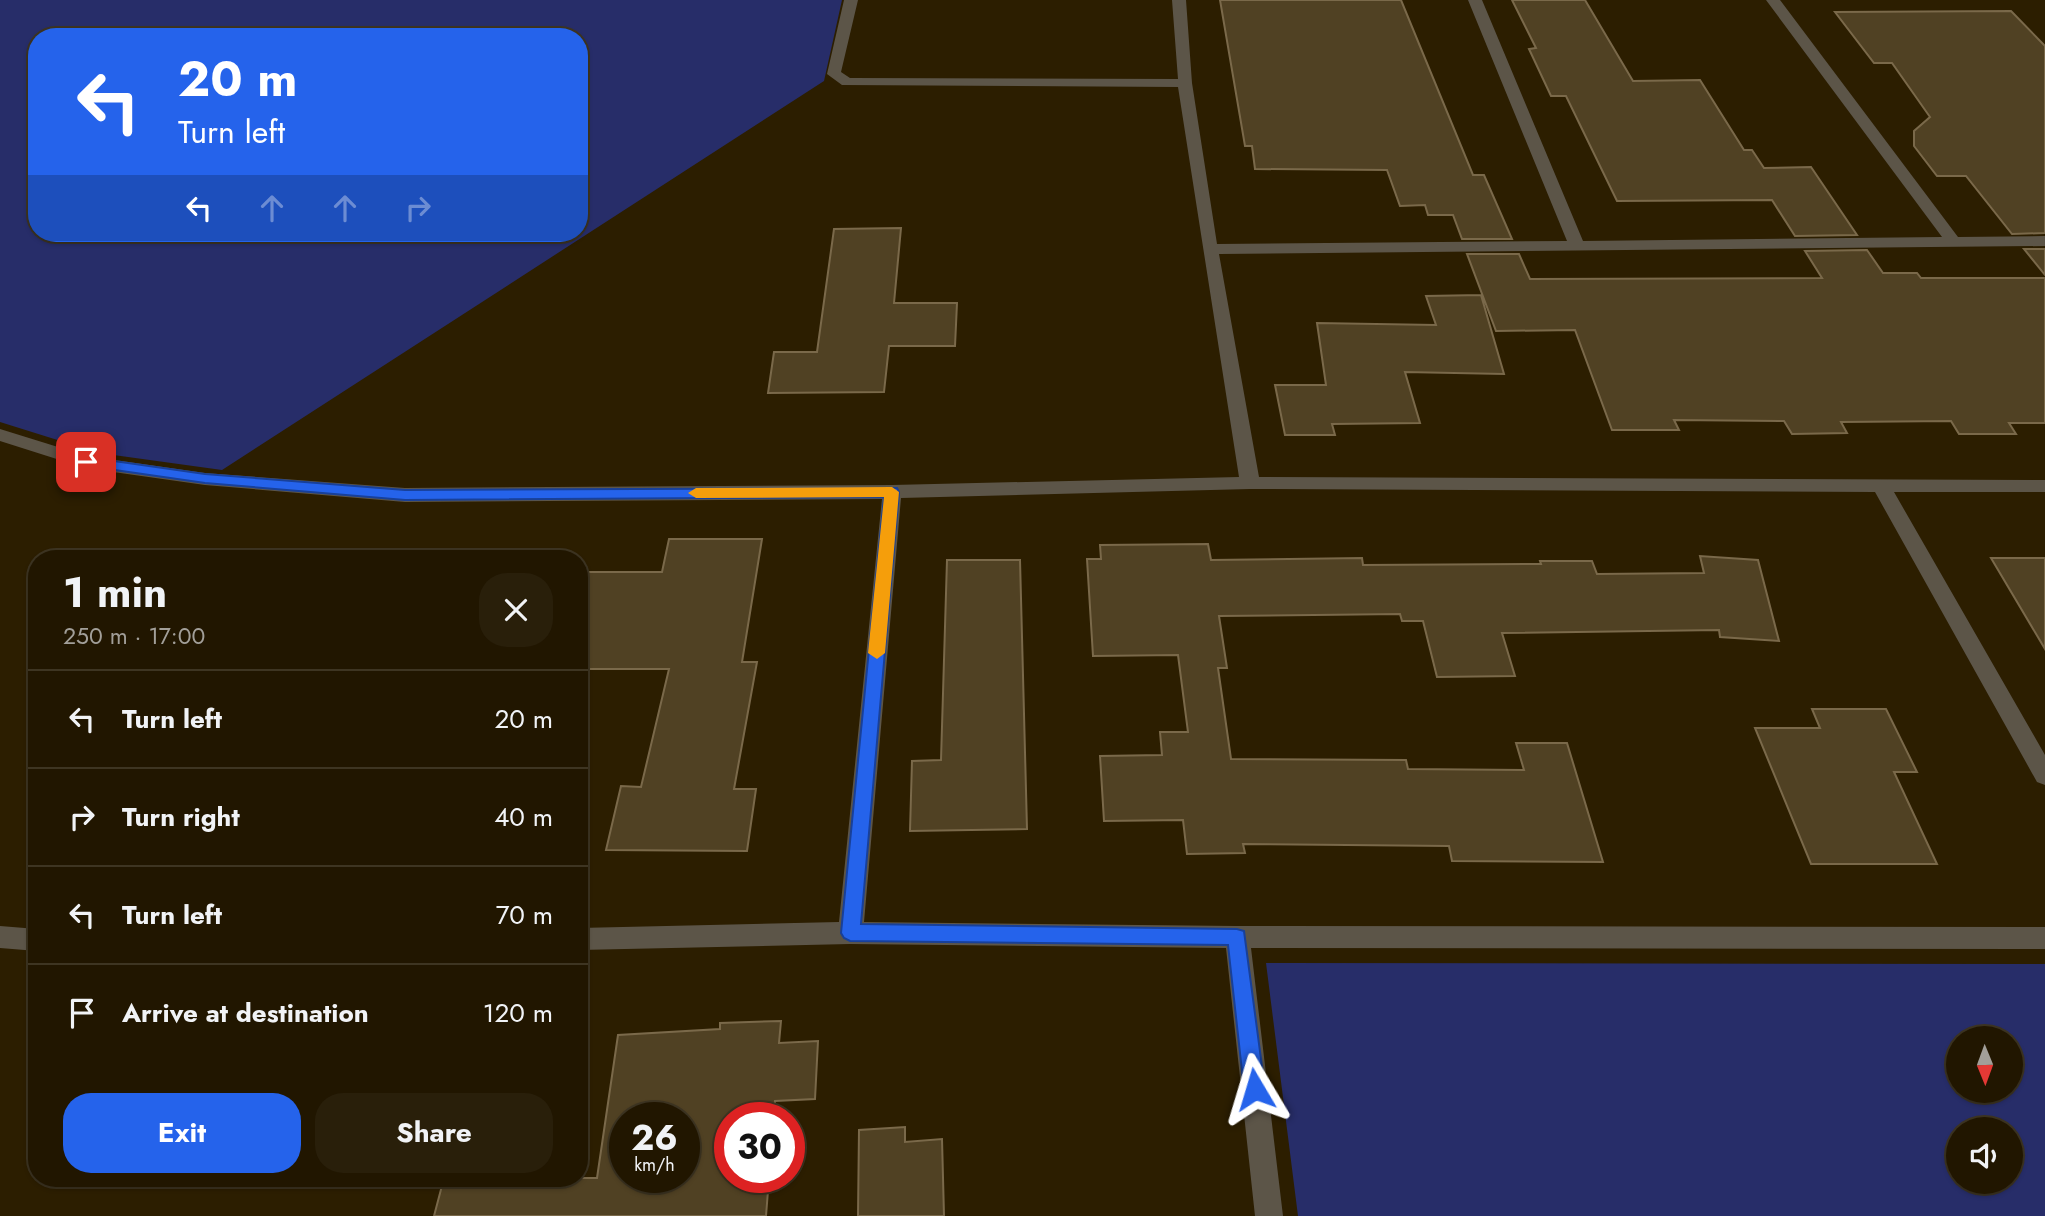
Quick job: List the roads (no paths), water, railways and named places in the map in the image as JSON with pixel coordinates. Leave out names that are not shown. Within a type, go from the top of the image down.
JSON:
[{"type":"street","points":[[851,0],[834,74],[848,82],[1185,83]]},
{"type":"street","points":[[1179,0],[1185,83],[1250,483]]},
{"type":"street","points":[[1475,0],[1577,245]]},
{"type":"street","points":[[1773,0],[1953,242]]},
{"type":"street","points":[[1210,249],[2045,240]]},
{"type":"street","points":[[0,435],[86,462],[205,479],[405,495],[892,492],[1250,483],[2045,486]]},
{"type":"street","points":[[1881,486],[2045,776]]},
{"type":"street","points":[[850,933],[892,492]]},
{"type":"street","points":[[588,939],[850,933],[1237,937],[2045,938]]},
{"type":"street","points":[[0,937],[28,939]]},
{"type":"street","points":[[1237,937],[1269,1216]]}]
